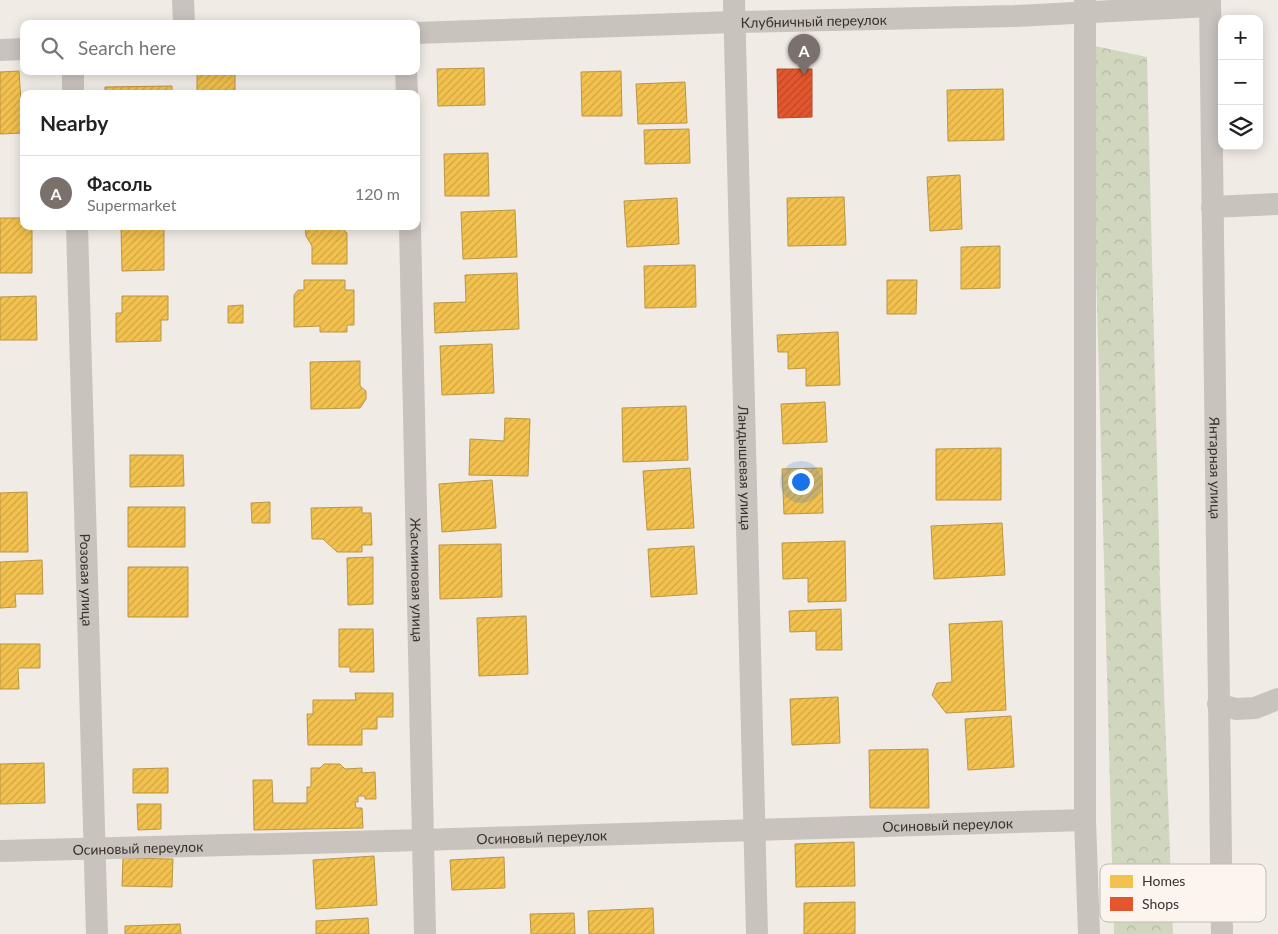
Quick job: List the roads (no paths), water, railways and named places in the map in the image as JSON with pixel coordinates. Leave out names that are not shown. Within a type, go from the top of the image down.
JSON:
[{"type":"street","points":[[183,0],[184,20]]},
{"type":"street","name":"Ландышевая улица","points":[[734,0],[757,934]]},
{"type":"street","name":"Клубничный переулок","points":[[420,33],[735,22],[1015,16],[1085,6],[1210,3]]},
{"type":"street","name":"Янтарная улица","points":[[1210,3],[1221,864]]},
{"type":"street","points":[[1085,6],[1085,820],[1089,934]]},
{"type":"street","points":[[0,50],[20,49]]},
{"type":"street","points":[[73,75],[74,90]]},
{"type":"street","points":[[406,75],[407,90]]},
{"type":"street","points":[[1212,208],[1278,204]]},
{"type":"street","name":"Розовая улица","points":[[77,230],[97,934]]},
{"type":"street","name":"Жасминовая улица","points":[[410,230],[425,934]]},
{"type":"street","points":[[1218,704],[1236,709],[1255,708],[1278,699]]},
{"type":"street","name":"Осиновый переулок","points":[[0,851],[1085,820]]},
{"type":"place","name":"Фасоль","points":[[804,75]]}]
